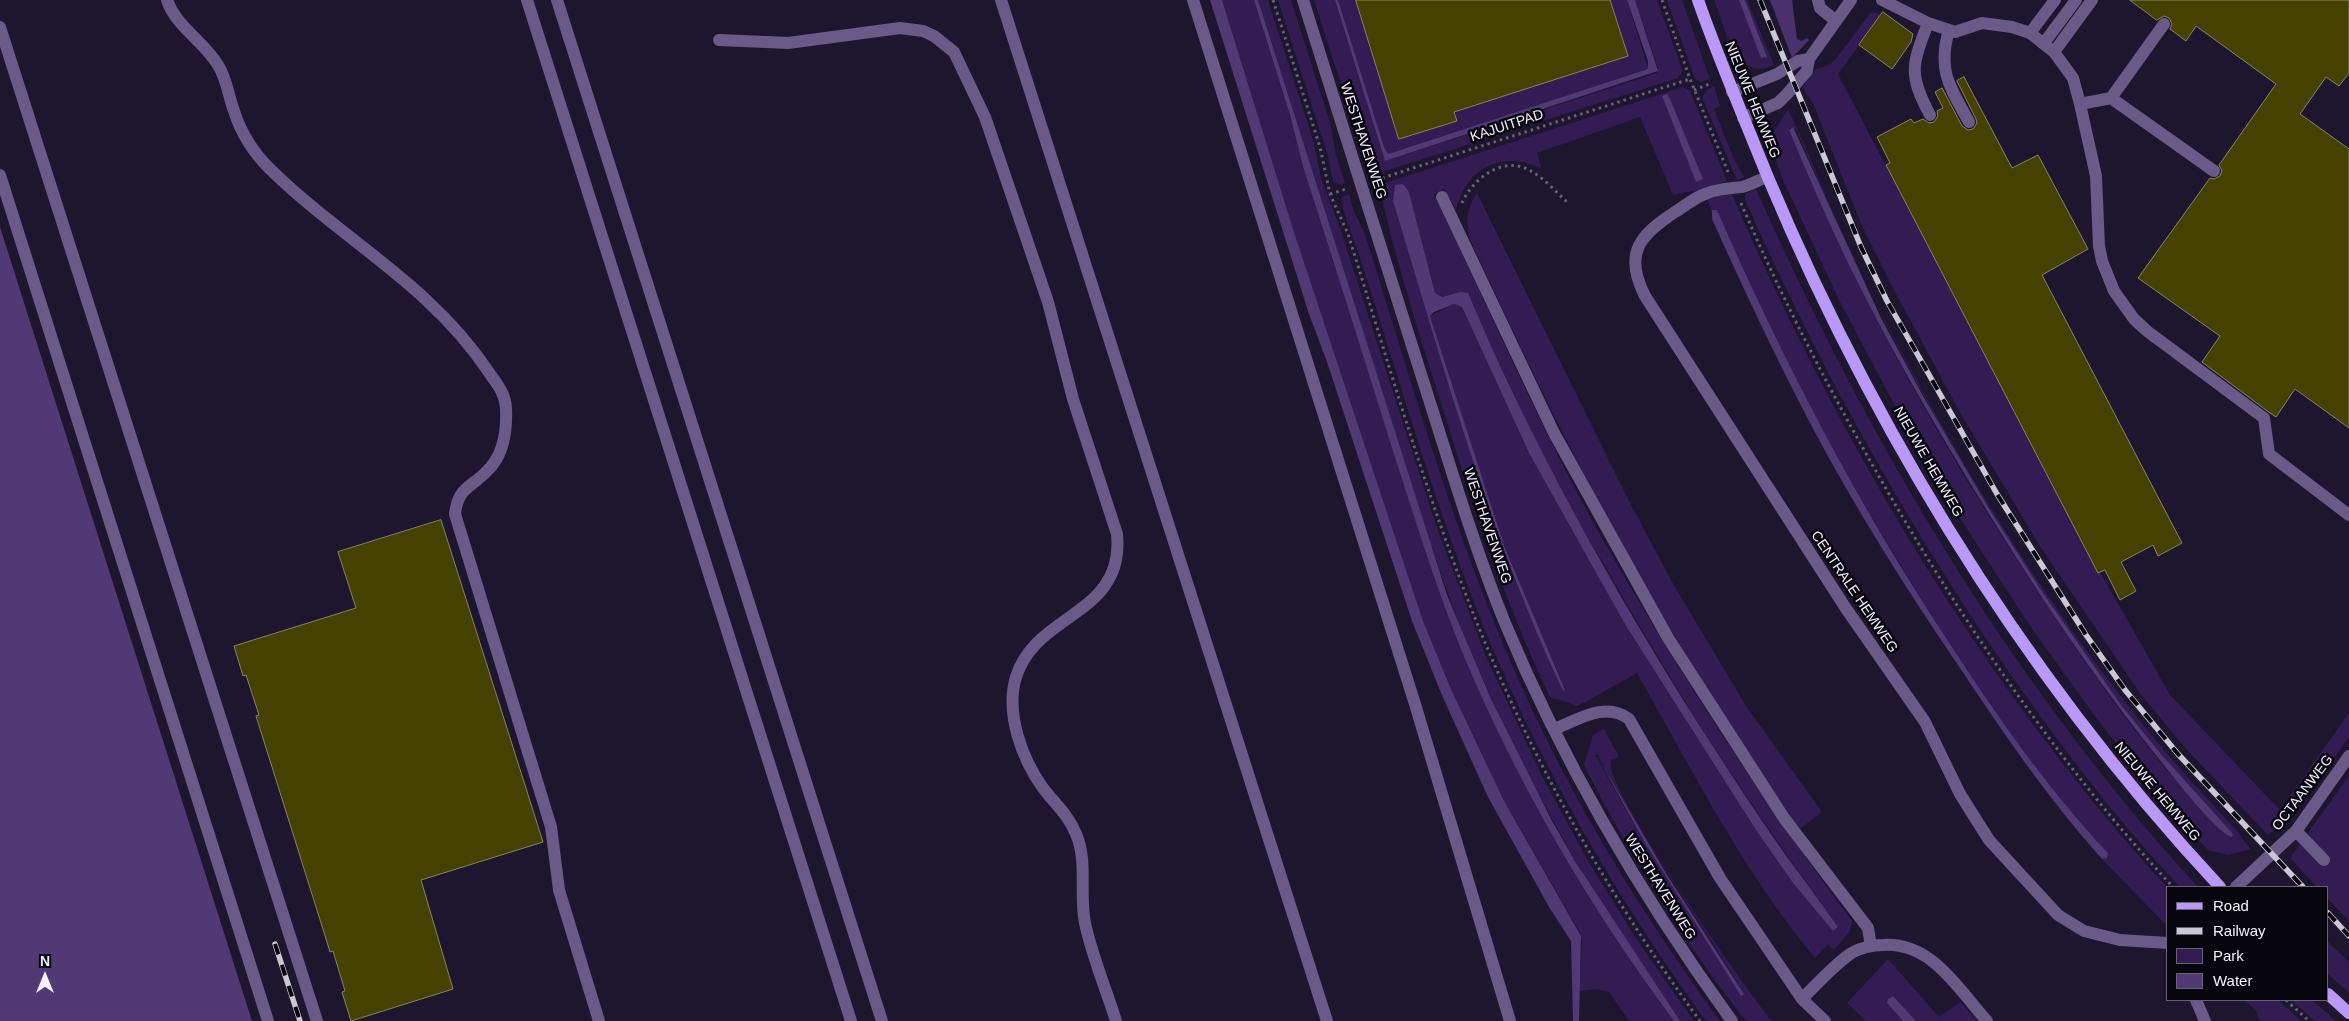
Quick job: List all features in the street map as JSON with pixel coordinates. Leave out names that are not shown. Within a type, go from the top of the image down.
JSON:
[{"type":"main road","name":"NIEUWE HEMWEG","points":[[1698,0],[1732,92],[1802,257],[1867,385],[1938,509],[1992,596],[2107,756],[2176,840],[2219,886]]},
{"type":"main road","points":[[2329,995],[2349,1013]]},
{"type":"street","points":[[167,0],[175,18],[202,44],[218,66],[240,129],[260,158],[321,215],[439,310],[474,350],[503,394],[506,416],[500,453],[487,471],[464,488],[459,496],[455,514],[551,827],[559,890],[599,1021]]},
{"type":"street","points":[[527,0],[851,1021]]},
{"type":"street","points":[[557,0],[882,1021]]},
{"type":"street","points":[[1001,0],[1327,1021]]},
{"type":"street","points":[[1193,0],[1415,704],[1510,1021]]},
{"type":"street","name":"WESTHAVENWEG","points":[[1303,0],[1474,540],[1505,623],[1554,729],[1624,860],[1664,924],[1732,1021]]},
{"type":"street","points":[[1818,0],[1820,8],[1836,21]]},
{"type":"street","points":[[1743,118],[1778,103],[1807,71],[1809,59],[1851,0]]},
{"type":"street","points":[[1882,0],[1928,23],[1956,32],[1982,23],[2012,27],[2030,34],[2054,52],[2073,78],[2096,176],[2099,246],[2102,261],[2114,291],[2122,304],[2147,331],[2264,418],[2269,454],[2349,515]]},
{"type":"street","points":[[2030,34],[2055,0]]},
{"type":"street","points":[[2044,43],[2076,0]]},
{"type":"street","points":[[2054,52],[2092,0]]},
{"type":"street","points":[[1928,23],[1915,58],[1913,70],[1918,94],[1930,115]]},
{"type":"street","points":[[2080,104],[2111,98],[2164,24]]},
{"type":"street","points":[[0,27],[317,1021]]},
{"type":"street","points":[[719,40],[788,43],[900,28],[923,32],[945,43],[954,52],[985,117],[1048,302],[1074,398],[1117,534],[1118,556],[1115,568],[1103,590],[1063,624],[1038,640],[1020,665],[1013,692],[1015,721],[1025,756],[1042,787],[1062,810],[1076,834],[1082,860],[1085,923],[1116,1021]]},
{"type":"street","points":[[1949,30],[1943,52],[1946,75],[1969,122]]},
{"type":"street","points":[[1732,92],[1777,74],[1798,61],[1809,59]]},
{"type":"street","points":[[2111,98],[2214,171]]},
{"type":"street","points":[[0,175],[268,1021]]},
{"type":"street","name":"CENTRALE HEMWEG","points":[[1767,177],[1742,187],[1734,186],[1704,194],[1659,222],[1643,238],[1637,249],[1635,260],[1639,284],[1672,340],[1845,607],[1924,722],[1960,794],[1989,840],[2058,915],[2084,931],[2120,940],[2166,943]]},
{"type":"street","points":[[1442,198],[1460,230],[1554,433],[1668,638],[1784,818],[1868,928],[1871,946]]},
{"type":"street","points":[[1554,729],[1599,711],[1615,711],[1629,719],[1720,878],[1802,999],[1825,1021]]},
{"type":"street","name":"OCTAANWEG","points":[[2237,886],[2296,831],[2349,756]]},
{"type":"street","points":[[2296,831],[2324,860]]},
{"type":"street","points":[[1802,999],[1851,954],[1871,946],[1890,944],[1906,946],[1930,957],[1987,1021]]},
{"type":"street","points":[[2196,1001],[2206,1021]]},
{"type":"path","name":"KAJUITPAD","points":[[1330,194],[1690,79]]},
{"type":"path","points":[[1460,230],[1460,211],[1466,195],[1480,179],[1500,167],[1510,166],[1529,170],[1568,203]]},
{"type":"path","points":[[2287,1001],[2309,1021]]},
{"type":"green space","points":[[1222,0],[1254,0],[1290,115],[1304,170],[1424,548],[1462,652],[1483,701],[1531,796],[1584,889],[1674,1021],[1629,1021],[1609,992],[1597,989],[1579,991],[1582,943],[1579,931],[1504,801],[1451,689],[1423,621],[1294,232]]},
{"type":"green space","points":[[1258,0],[1268,0],[1314,143],[1321,178],[1341,231],[1438,531],[1487,659],[1542,776],[1587,859],[1635,937],[1694,1021],[1680,1021],[1604,907],[1536,789],[1477,667],[1429,539]]},
{"type":"green space","points":[[1278,0],[1291,0],[1331,126],[1336,155],[1345,183],[1342,185],[1333,182],[1328,156]]},
{"type":"green space","points":[[1314,0],[1335,0],[1385,161],[1657,73],[1658,68],[1635,0],[1657,0],[1683,71],[1678,78],[1376,174],[1355,127]]},
{"type":"green space","points":[[1338,0],[1356,0],[1400,139],[1456,121],[1454,112],[1628,56],[1610,0],[1627,0],[1648,68],[1633,75],[1388,154],[1384,148]]},
{"type":"green space","points":[[1667,0],[1682,0],[1710,79],[1700,82],[1695,79]]},
{"type":"green space","points":[[1714,0],[1747,0],[1774,65],[1760,69],[1749,66],[1740,59],[1727,37]]},
{"type":"green space","points":[[1872,11],[1881,15],[1838,74],[2098,573],[2100,572],[2170,695],[2280,810],[2349,713],[2349,737],[2292,816],[2268,835],[2187,750],[2142,696],[2041,548],[1962,416],[1862,226],[1814,106],[1803,87],[1816,69],[1829,65],[1835,60]]},
{"type":"green space","points":[[1714,86],[1720,106],[1714,109],[1733,157],[1744,177],[1737,180],[1702,97],[1707,90]]},
{"type":"green space","points":[[1683,87],[1690,91],[1727,181],[1703,189],[1673,195],[1640,117],[1537,153],[1542,169],[1527,163],[1513,161],[1500,162],[1488,166],[1477,173],[1468,183],[1461,195],[1456,210],[1444,189],[1434,194],[1539,416],[1607,547],[1664,643],[1724,737],[1852,921],[1850,931],[1834,950],[1828,944],[1815,958],[1789,925],[1720,819],[1637,673],[1578,706],[1550,697],[1504,589],[1465,478],[1407,294],[1379,185]],"holes":[[[1662,96],[1702,179],[1696,181]],[[1395,185],[1409,192],[1435,293],[1442,297],[1460,292],[1476,314],[1539,448],[1580,524],[1701,728],[1768,828],[1838,927],[1833,931],[1793,883],[1756,830],[1626,626],[1530,455],[1462,307],[1454,304],[1430,316],[1505,548],[1565,690],[1563,691],[1536,632],[1512,571],[1469,449],[1393,201]]]},
{"type":"green space","points":[[1788,109],[1834,215],[1796,129],[1790,128],[1789,130],[1833,231],[1894,353],[1969,484],[2050,610],[2112,700],[2180,785],[2230,837],[2233,834],[2138,728],[2090,662],[1986,504],[1917,383],[1889,328],[1948,437],[2021,555],[2059,612],[2141,722],[2176,764],[2238,832],[2250,849],[2228,855],[2208,850],[2159,798],[2100,723],[2030,626],[1949,501],[1903,421],[1840,302],[1784,182],[1773,153],[1771,136]]},
{"type":"green space","points":[[1756,189],[1799,283],[1846,376],[1896,467],[1949,556],[2006,643],[2066,727],[2130,809],[2197,886],[2179,886],[2109,806],[2002,662],[1965,607],[1896,494],[1832,379],[1801,320],[1745,200],[1745,194]]},
{"type":"green space","points":[[1731,192],[1773,285],[1818,377],[1868,469],[1921,558],[1978,646],[2038,730],[2101,811],[2166,886],[2166,925],[2102,859],[2105,859],[2108,853],[2021,748],[1968,673],[1871,515],[1799,387],[1756,300],[1717,210],[1712,212],[1707,199]]},
{"type":"green space","points":[[1477,193],[1629,501],[1672,582],[1746,706],[1822,812],[1801,828],[1788,815],[1709,694],[1635,568],[1566,439],[1471,242],[1467,223],[1473,199]]},
{"type":"green space","points":[[1349,194],[1353,209],[1364,232],[1427,434],[1461,535],[1479,585],[1521,685],[1570,785],[1626,882],[1720,1021],[1706,1021],[1633,914],[1567,803],[1510,687],[1484,628],[1429,477],[1363,266],[1343,209],[1342,197]]},
{"type":"green space","points":[[1604,729],[1619,757],[1611,760],[1614,777],[1651,846],[1708,932],[1772,1021],[1746,1021],[1679,929],[1639,864],[1584,765],[1593,735]],"holes":[[[1595,755],[1598,755],[1650,846],[1744,993],[1741,995],[1645,843]]]},
{"type":"green space","points":[[2349,776],[2349,921],[2329,900],[2329,886],[2316,886],[2290,858]]},
{"type":"green space","points":[[2329,943],[2349,962],[2349,993],[2329,975]]},
{"type":"green space","points":[[1888,959],[1939,1017],[1960,1002],[1978,1021],[1916,1021],[1893,996],[1888,999],[1887,1003],[1903,1021],[1866,1021],[1847,1003]]},
{"type":"green space","points":[[2246,1001],[2279,1001],[2301,1021],[2261,1021],[2258,1018],[2257,1012]]},
{"type":"green space","points":[[2292,1001],[2313,1001],[2336,1021],[2315,1021]]},
{"type":"shaded area","points":[[1770,0],[1792,0],[1797,39],[1801,41],[1807,38],[1809,40],[1792,58]]},
{"type":"water","points":[[1210,0],[1222,0],[1294,232],[1423,621],[1451,689],[1504,801],[1581,936],[1579,1021],[1573,1021],[1571,941],[1549,907],[1488,797],[1441,693],[1412,621],[1326,359],[1309,314]]},
{"type":"water","points":[[1254,0],[1258,0],[1447,595],[1491,699],[1551,819],[1575,861],[1680,1021],[1674,1021],[1584,889],[1506,749],[1462,652],[1434,576],[1392,448],[1304,170],[1290,115]]},
{"type":"water","points":[[1335,0],[1338,0],[1384,147],[1388,154],[1645,70],[1648,68],[1648,61],[1627,0],[1635,0],[1658,71],[1385,161]]},
{"type":"water","points":[[1739,0],[1745,0],[1767,57],[1761,58]]},
{"type":"water","points":[[1667,94],[1703,179],[1696,182],[1662,96]]},
{"type":"water","points":[[1793,127],[1881,318],[1923,396],[1988,507],[2043,593],[2121,705],[2160,753],[2233,834],[2232,837],[2217,826],[2196,805],[2123,713],[2049,608],[1992,519],[1928,412],[1887,339],[1849,265],[1789,130]]},
{"type":"water","points":[[1403,184],[1409,192],[1435,293],[1442,297],[1460,292],[1468,293],[1519,406],[1605,569],[1668,676],[1747,799],[1838,927],[1833,931],[1793,883],[1756,830],[1626,626],[1530,455],[1462,307],[1454,304],[1434,312],[1430,316],[1505,548],[1565,690],[1563,691],[1536,632],[1512,571],[1449,387],[1393,201],[1395,185]]},
{"type":"water","points":[[1712,210],[1717,210],[1795,376],[1852,484],[1883,537],[1966,669],[2043,777],[2108,853],[2107,858],[2102,859],[2082,837],[2028,766],[1940,638],[1882,548],[1827,455],[1784,373],[1712,219]]},
{"type":"water","points":[[0,227],[252,1021],[0,1021]]},
{"type":"water","points":[[1596,754],[1667,875],[1744,994],[1741,996],[1645,843]]},
{"type":"water","points":[[1893,996],[1916,1021],[1903,1021],[1887,1003],[1888,999]]},
{"type":"building","points":[[1356,0],[1610,0],[1628,56],[1454,112],[1457,121],[1399,139]]},
{"type":"building","points":[[2130,0],[2349,0],[2349,73],[2339,86],[2326,77],[2300,114],[2349,149],[2349,428],[2295,389],[2276,417],[2270,413],[2202,362],[2220,336],[2138,278],[2210,178],[2214,179],[2220,176],[2222,171],[2219,165],[2276,84],[2196,26],[2186,41],[2170,29],[2172,24],[2169,18],[2164,16],[2157,20]]},
{"type":"building","points":[[1883,12],[1913,34],[1911,42],[1892,69],[1859,45]]},
{"type":"building","points":[[1964,77],[2012,168],[2038,155],[2088,249],[2042,275],[2182,543],[2158,556],[2153,545],[2121,562],[2136,591],[2120,600],[2105,570],[2098,573],[1886,165],[1890,163],[1877,137],[1911,119],[1914,123],[1923,119],[1929,123],[1934,122],[1938,116],[1937,111],[1943,108],[1935,92],[1942,88],[1962,126],[1968,130],[1973,129],[1977,123],[1976,119],[1957,81]]},
{"type":"building","points":[[441,520],[543,842],[421,880],[453,989],[351,1021],[342,992],[345,991],[333,951],[330,952],[256,716],[259,715],[246,675],[243,676],[234,646],[356,608],[338,552]]},
{"type":"railway","points":[[1760,0],[1861,247],[1887,301],[1997,494],[2086,635],[2125,690],[2178,754],[2302,886]]},
{"type":"railway","points":[[2329,914],[2349,936]]},
{"type":"railway","points":[[275,944],[300,1021]]}]
